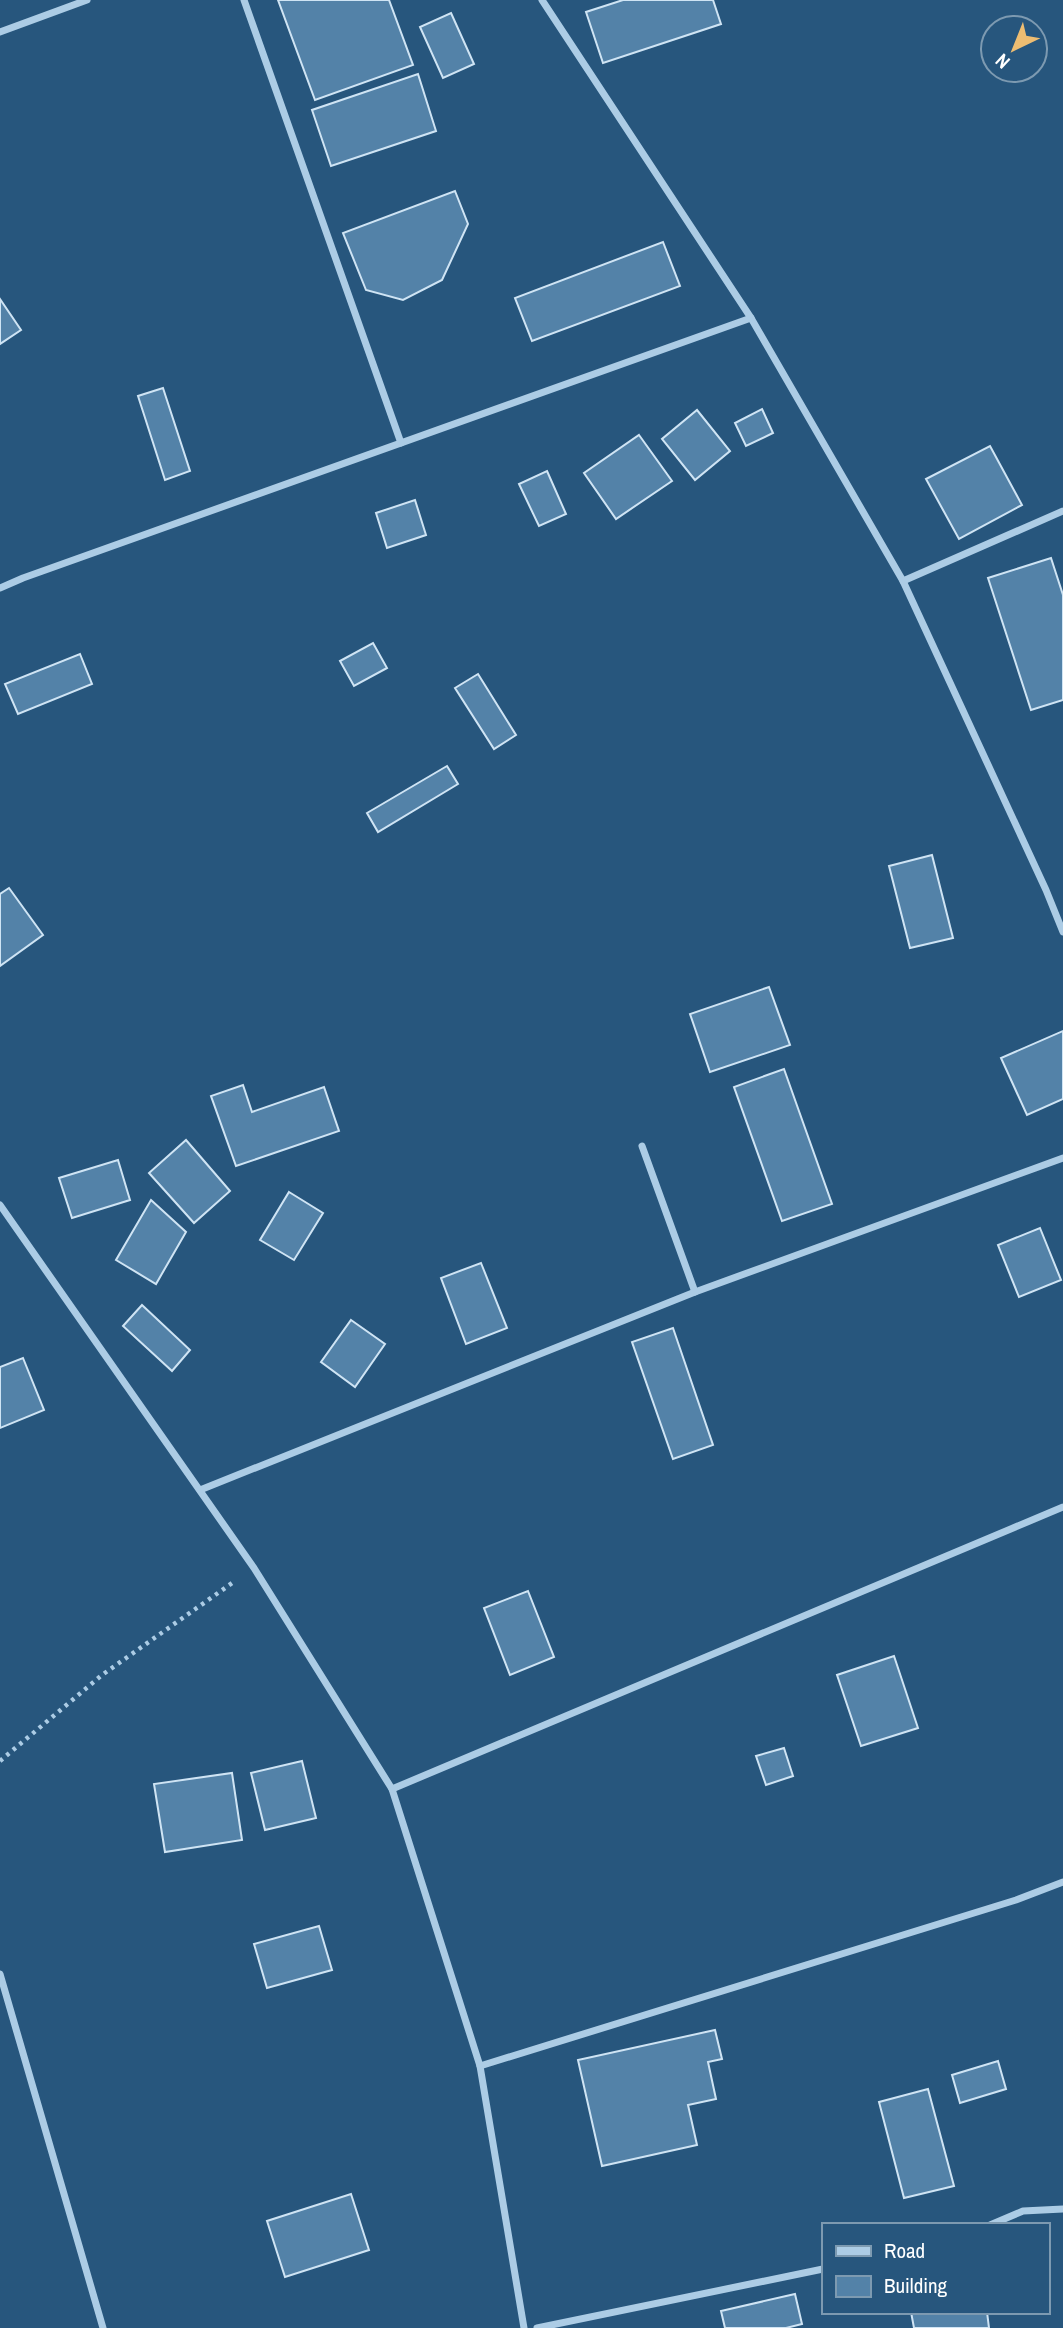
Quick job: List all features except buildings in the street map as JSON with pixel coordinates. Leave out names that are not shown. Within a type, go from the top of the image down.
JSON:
[{"type":"street","points":[[0,32],[87,0]]},
{"type":"street","points":[[244,0],[401,443]]},
{"type":"street","points":[[542,0],[751,318],[903,581],[1063,932]]},
{"type":"street","points":[[0,589],[751,318]]},
{"type":"street","points":[[903,581],[1063,511]]},
{"type":"street","points":[[642,1146],[695,1292]]},
{"type":"street","points":[[200,1490],[695,1292],[1063,1157]]},
{"type":"street","points":[[0,1205],[254,1568],[392,1789],[480,2066],[524,2328]]},
{"type":"street","points":[[392,1789],[1063,1507]]},
{"type":"street","points":[[480,2066],[1016,1900],[1063,1882]]},
{"type":"street","points":[[0,1974],[103,2328]]},
{"type":"street","points":[[995,2223],[1023,2211],[1063,2209]]},
{"type":"street","points":[[537,2328],[822,2269]]},
{"type":"path","points":[[0,1761],[102,1675],[254,1568]]}]
